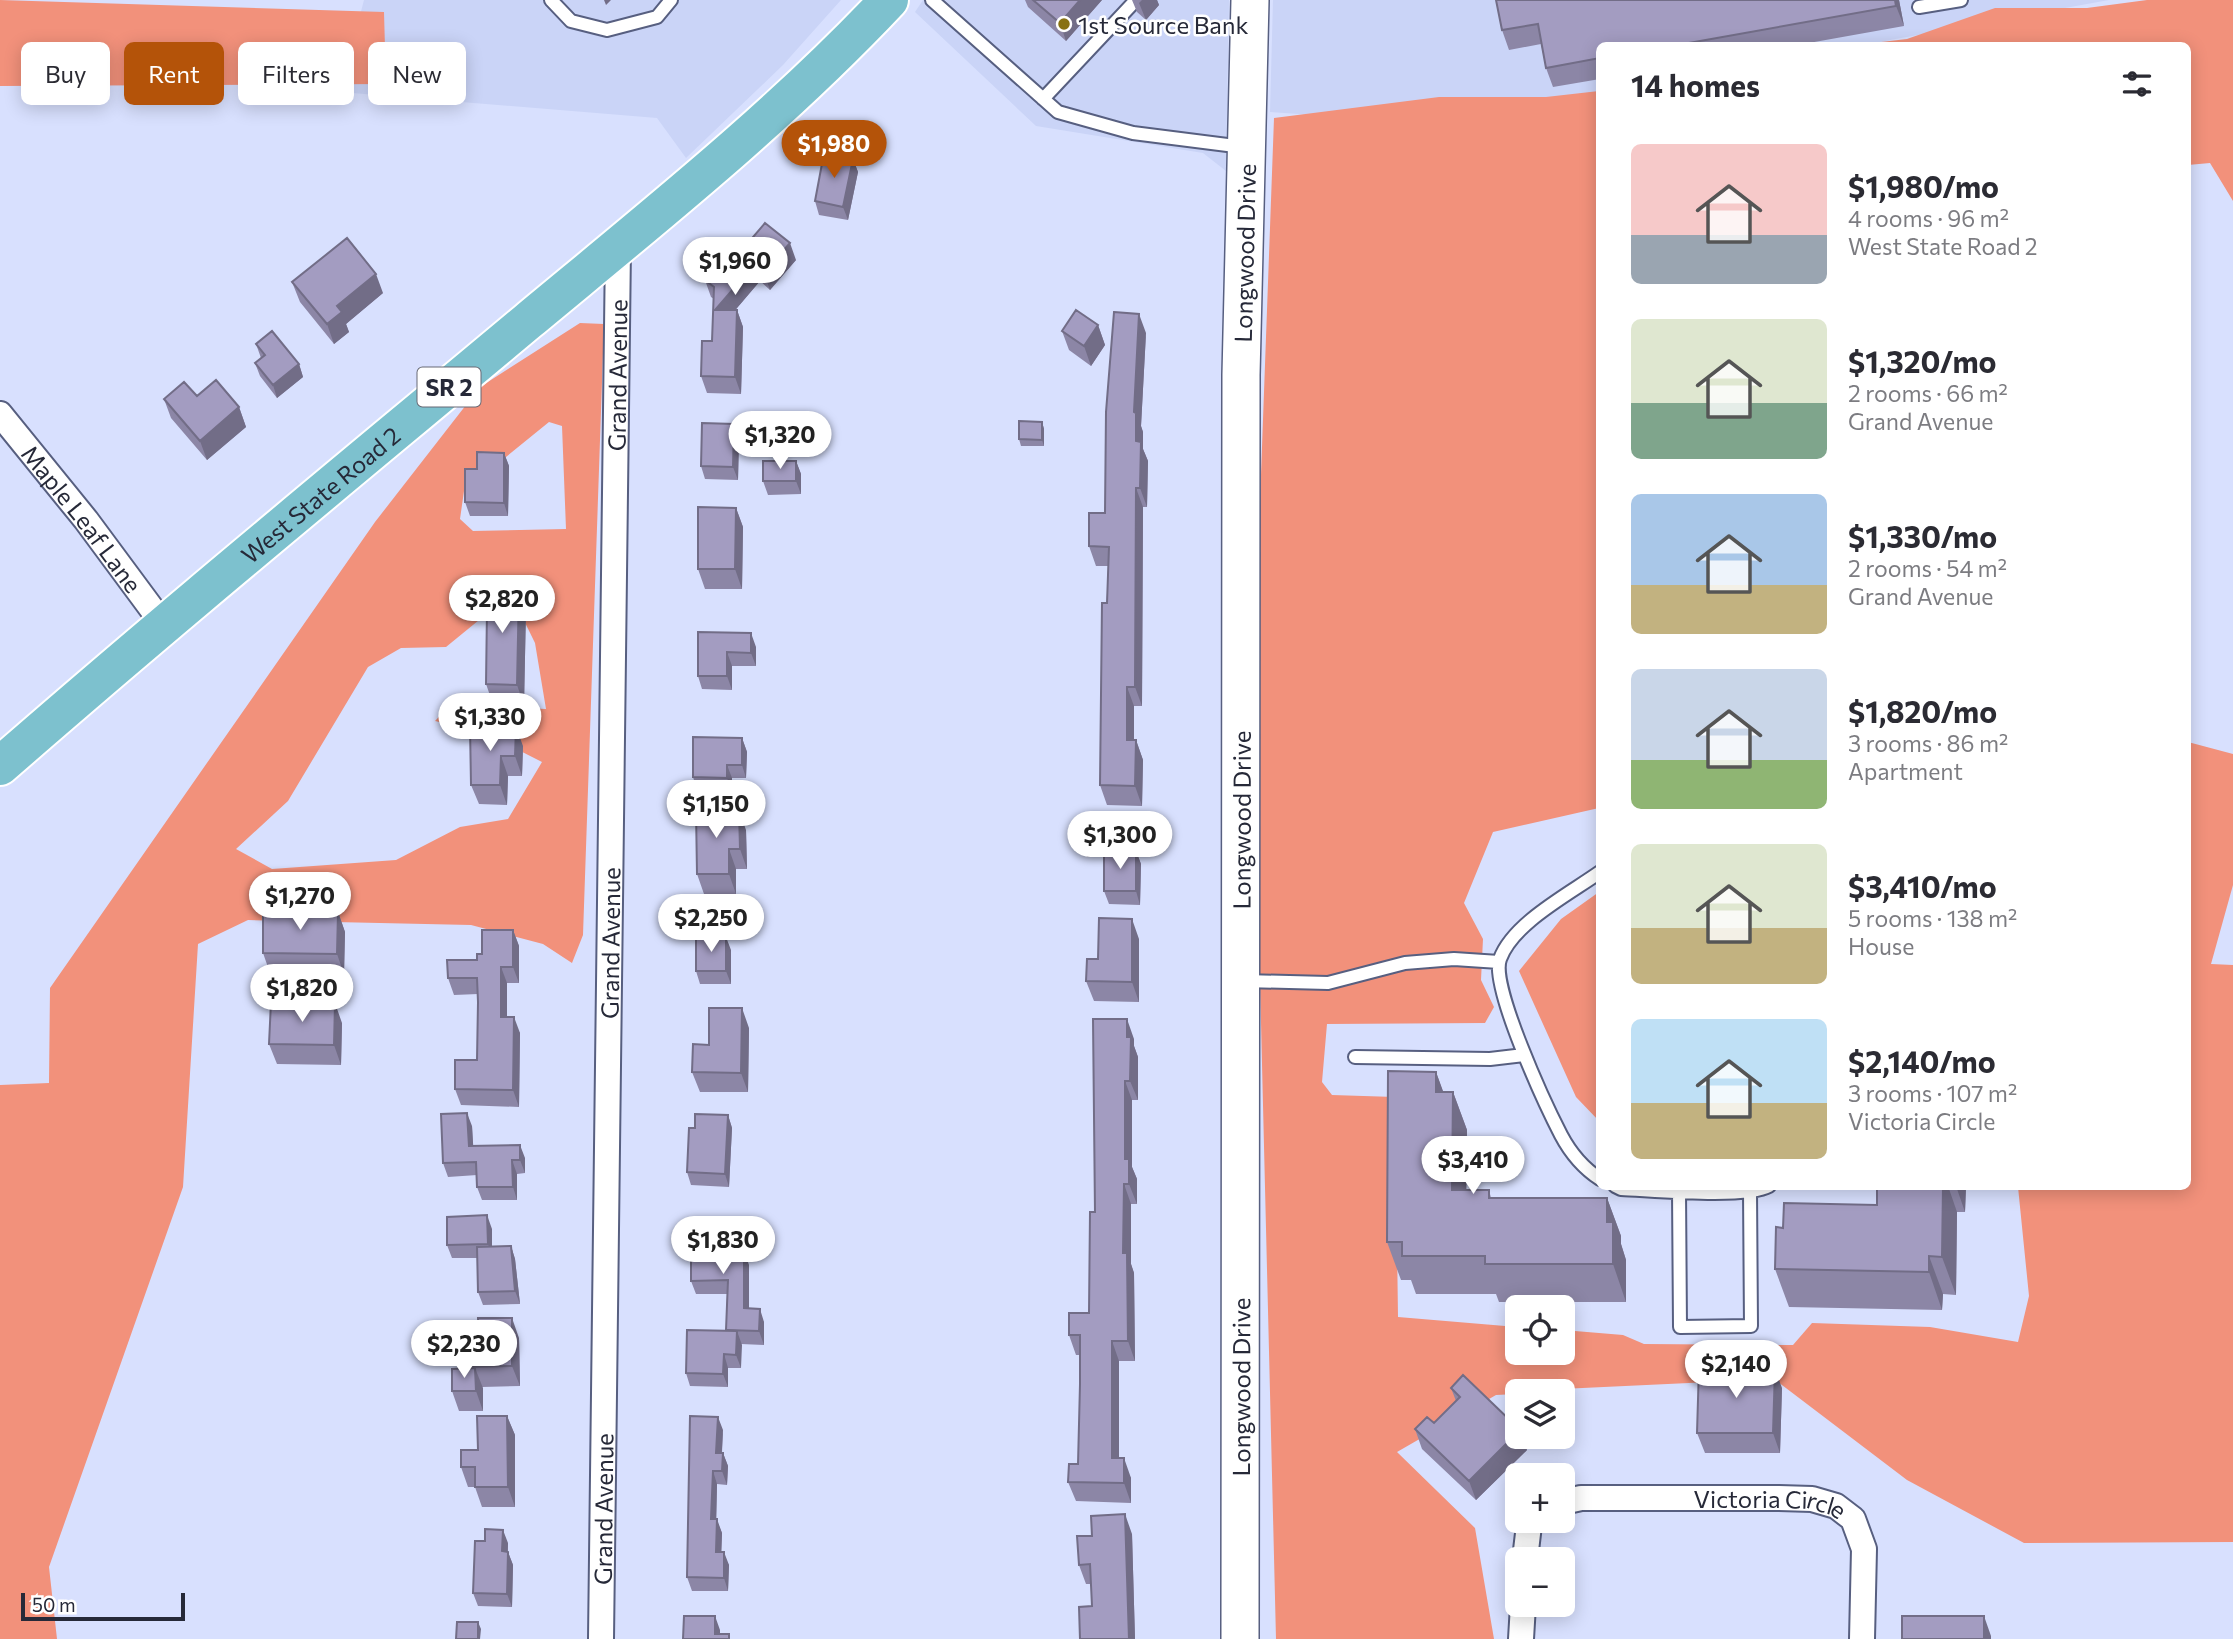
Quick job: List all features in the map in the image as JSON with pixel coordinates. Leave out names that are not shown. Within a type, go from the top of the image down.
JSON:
[{"type":"main road","name":"West State Road 2","points":[[0,766],[163,624],[618,247],[849,43],[889,0]]},
{"type":"main road","name":"Longwood Drive","points":[[1240,1639],[1241,375],[1250,0]]},
{"type":"street","name":"Grand Avenue","points":[[601,1639],[618,247]]},
{"type":"street","name":"Maple Leaf Lane","points":[[0,414],[86,520],[163,624]]},
{"type":"street","name":"Victoria Circle","points":[[1575,1499],[1779,1498],[1812,1499],[1836,1506],[1853,1519],[1864,1549],[1862,1639]]},
{"type":"street","points":[[1521,1639],[1522,1617]]},
{"type":"lane","points":[[551,0],[571,21],[607,30],[657,18],[671,0]]},
{"type":"lane","points":[[932,0],[1058,112],[1133,133],[1246,148]]},
{"type":"lane","points":[[1043,99],[1136,0]]},
{"type":"lane","points":[[1919,7],[1961,0]]},
{"type":"lane","points":[[1596,875],[1518,931],[1499,962],[1498,974],[1524,1055],[1562,1136],[1587,1171],[1596,1177]]},
{"type":"lane","points":[[1239,981],[1328,983],[1405,963],[1454,959],[1499,962]]},
{"type":"lane","points":[[1355,1057],[1490,1059],[1524,1055]]},
{"type":"lane","points":[[1666,1190],[1762,1190]]},
{"type":"lane","points":[[1679,1191],[1680,1327],[1751,1326],[1750,1191]]},
{"type":"shaded area","points":[[0,0],[384,12],[385,42],[368,42],[368,84],[354,84],[354,42],[238,42],[238,85],[224,85],[224,42],[124,42],[124,85],[110,85],[110,42],[21,42],[21,86],[0,86]]},
{"type":"shaded area","points":[[364,0],[841,0],[783,65],[686,158],[657,118],[466,102],[466,42],[368,42],[368,94],[354,93],[353,42]]},
{"type":"shaded area","points":[[923,0],[1229,0],[1226,171],[1203,153],[1036,126],[915,12]]},
{"type":"shaded area","points":[[1273,0],[2109,0],[1879,42],[1596,42],[1596,95],[1440,124],[1270,112]]},
{"type":"shaded area","points":[[2147,0],[2233,0],[2233,201],[2210,163],[2191,165],[2191,42],[1881,42],[1907,39],[1995,8],[2087,8]]},
{"type":"shaded area","points":[[1596,91],[1596,809],[1493,832],[1464,903],[1483,939],[1481,980],[1494,1007],[1485,1023],[1327,1024],[1322,1082],[1332,1095],[1395,1097],[1398,1317],[1505,1326],[1505,1365],[1575,1365],[1575,1331],[1623,1335],[1644,1344],[1793,1345],[1812,1323],[1930,1327],[2018,1342],[2029,1296],[2018,1190],[2191,1190],[2191,743],[2233,754],[2233,885],[2211,964],[2233,965],[2233,1542],[2024,1543],[1907,1480],[1774,1379],[1575,1388],[1575,1379],[1505,1379],[1505,1395],[1496,1395],[1397,1452],[1475,1528],[1494,1639],[1276,1639],[1253,694],[1274,118],[1439,97],[1546,97]]},
{"type":"shaded area","points":[[580,323],[604,324],[583,935],[572,963],[543,944],[471,925],[248,920],[198,944],[183,1187],[49,1567],[57,1639],[0,1639],[0,1085],[49,1083],[50,988],[375,522],[480,387]],"holes":[[[549,422],[562,426],[566,529],[473,531],[460,519],[464,491]],[[511,594],[535,643],[546,709],[450,705],[435,721],[483,732],[542,762],[508,819],[460,827],[396,860],[272,869],[236,849],[288,801],[368,667],[401,648],[446,647]]]},
{"type":"shaded area","points":[[1596,894],[1596,1118],[1576,1097],[1519,971],[1561,919]]},
{"type":"building","points":[[1033,0],[1080,0],[1060,23]]},
{"type":"building","points":[[1496,0],[1895,0],[1896,6],[1694,42],[1596,42],[1596,59],[1546,68],[1538,24],[1502,30]]},
{"type":"building","points":[[824,153],[853,159],[843,207],[815,201]]},
{"type":"building","points":[[765,223],[790,243],[764,273],[754,265],[715,310],[737,310],[735,377],[701,376],[702,341],[712,341],[714,287],[705,280],[715,269],[711,266],[732,242],[742,250]]},
{"type":"building","points":[[347,238],[376,274],[337,306],[342,312],[327,324],[292,282]]},
{"type":"building","points":[[1076,310],[1098,325],[1084,346],[1062,331]]},
{"type":"building","points":[[1114,312],[1139,314],[1134,412],[1136,441],[1141,442],[1140,488],[1136,488],[1135,687],[1127,687],[1127,740],[1136,740],[1135,786],[1100,785],[1102,603],[1107,603],[1109,547],[1089,546],[1089,513],[1105,513],[1106,412]]},
{"type":"building","points":[[272,331],[299,364],[273,385],[255,363],[265,355],[256,344]]},
{"type":"building","points":[[216,380],[239,407],[200,441],[164,399],[184,382],[197,396]]},
{"type":"building","points":[[1019,421],[1042,422],[1042,440],[1019,439]]},
{"type":"building","points":[[702,423],[734,424],[733,467],[701,466]]},
{"type":"building","points":[[477,452],[504,453],[504,503],[465,502],[465,469],[477,469]]},
{"type":"building","points":[[763,461],[796,461],[796,481],[763,481]]},
{"type":"building","points":[[698,507],[736,508],[735,569],[698,569]]},
{"type":"building","points":[[483,588],[519,589],[517,685],[486,684],[487,609],[483,609]]},
{"type":"building","points":[[698,632],[751,633],[751,653],[727,652],[727,676],[698,676]]},
{"type":"building","points":[[470,726],[516,727],[515,756],[501,756],[500,785],[471,785]]},
{"type":"building","points":[[693,737],[742,738],[742,765],[727,765],[727,778],[693,777]]},
{"type":"building","points":[[739,810],[740,849],[729,849],[729,874],[697,874],[696,811]]},
{"type":"building","points":[[1085,831],[1108,832],[1107,851],[1085,850]]},
{"type":"building","points":[[1104,851],[1136,851],[1136,891],[1104,891]]},
{"type":"building","points":[[263,911],[338,912],[337,954],[263,953]]},
{"type":"building","points":[[1099,918],[1132,919],[1132,982],[1086,981],[1087,959],[1098,959]]},
{"type":"building","points":[[482,930],[513,930],[513,967],[501,967],[501,1017],[514,1017],[513,1090],[455,1089],[455,1060],[477,1060],[477,978],[448,978],[447,960],[477,960],[477,954],[482,954]]},
{"type":"building","points":[[696,936],[726,937],[726,971],[696,971]]},
{"type":"building","points":[[271,1002],[335,1003],[334,1045],[269,1044]]},
{"type":"building","points":[[709,1008],[742,1008],[741,1073],[692,1072],[693,1044],[709,1045]]},
{"type":"building","points":[[1093,1019],[1127,1019],[1127,1037],[1131,1037],[1130,1081],[1125,1081],[1125,1159],[1129,1159],[1129,1184],[1124,1184],[1123,1253],[1127,1253],[1128,1341],[1112,1341],[1112,1458],[1124,1458],[1124,1483],[1068,1482],[1069,1464],[1078,1464],[1080,1384],[1080,1335],[1069,1335],[1069,1313],[1089,1313],[1090,1212],[1095,1212]]},
{"type":"building","points":[[1388,1071],[1436,1072],[1436,1092],[1453,1092],[1452,1190],[1489,1190],[1489,1198],[1607,1198],[1607,1222],[1613,1222],[1613,1264],[1485,1264],[1485,1256],[1402,1256],[1402,1242],[1387,1242]]},
{"type":"building","points":[[467,1113],[469,1146],[520,1145],[520,1160],[512,1160],[513,1187],[477,1187],[476,1162],[443,1163],[441,1114]]},
{"type":"building","points":[[695,1114],[728,1115],[725,1174],[687,1172],[689,1128],[695,1128]]},
{"type":"building","points":[[1877,1190],[1943,1190],[1942,1257],[1929,1256],[1929,1272],[1775,1269],[1776,1227],[1783,1228],[1784,1203],[1877,1205]]},
{"type":"building","points":[[487,1215],[488,1244],[447,1245],[447,1217]]},
{"type":"building","points":[[718,1221],[718,1257],[729,1256],[729,1251],[744,1251],[744,1308],[760,1309],[759,1331],[726,1330],[728,1280],[691,1281],[691,1245],[696,1245],[696,1222]]},
{"type":"building","points":[[511,1246],[515,1291],[478,1292],[477,1247]]},
{"type":"building","points":[[478,1318],[512,1318],[512,1366],[469,1367],[469,1343],[479,1343]]},
{"type":"building","points":[[687,1330],[737,1331],[736,1355],[724,1354],[723,1374],[686,1373]]},
{"type":"building","points":[[1699,1366],[1775,1369],[1773,1433],[1697,1433]]},
{"type":"building","points":[[475,1368],[476,1391],[452,1391],[452,1369]]},
{"type":"building","points":[[1463,1375],[1505,1415],[1505,1445],[1469,1481],[1415,1429],[1427,1417],[1434,1423],[1460,1397],[1451,1388]]},
{"type":"building","points":[[477,1416],[507,1416],[508,1487],[475,1487],[475,1467],[461,1467],[461,1450],[478,1450]]},
{"type":"building","points":[[690,1416],[718,1417],[716,1453],[723,1453],[722,1471],[713,1471],[711,1519],[717,1519],[716,1552],[724,1552],[724,1578],[687,1577]]},
{"type":"building","points":[[1125,1514],[1129,1639],[1080,1639],[1079,1607],[1092,1606],[1090,1564],[1079,1565],[1077,1536],[1092,1536],[1091,1516]]},
{"type":"building","points":[[485,1529],[503,1530],[502,1551],[508,1552],[507,1594],[473,1593],[475,1541],[485,1541]]},
{"type":"building","points":[[684,1616],[715,1616],[715,1634],[729,1634],[729,1639],[683,1639]]},
{"type":"building","points":[[1902,1616],[1984,1616],[1984,1639],[1902,1639]]},
{"type":"building","points":[[457,1622],[478,1622],[478,1639],[456,1639]]},
{"type":"place","name":"1st Source Bank","points":[[1064,24]]}]
